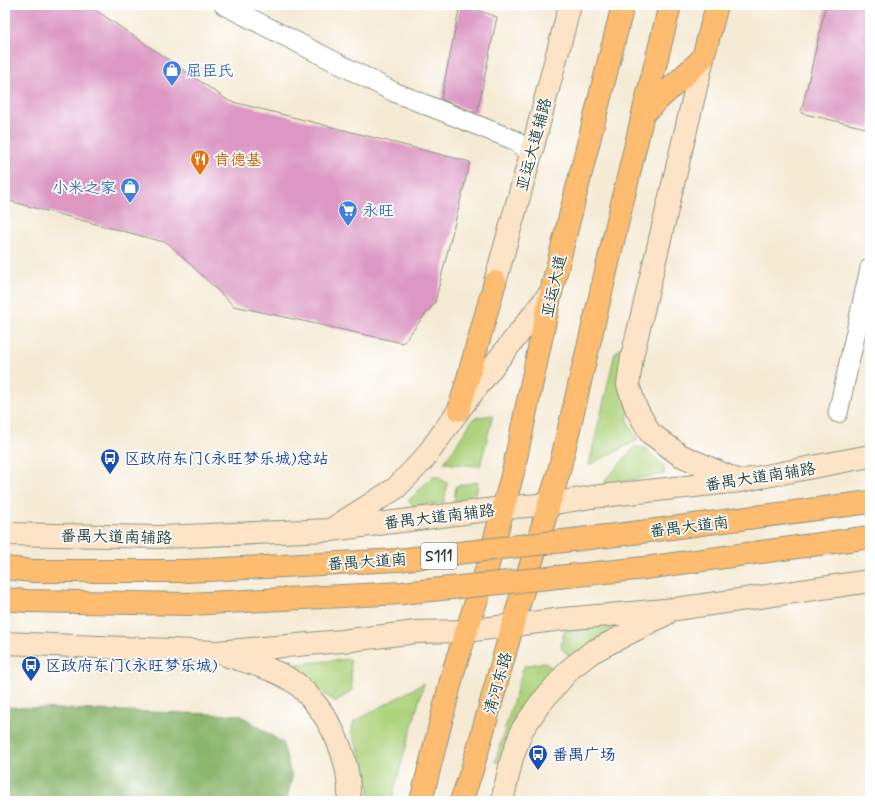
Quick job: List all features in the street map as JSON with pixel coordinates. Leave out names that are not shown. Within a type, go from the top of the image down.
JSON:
[{"type":"main road","name":"亚运大道辅路","points":[[459,410],[531,154],[570,5]]},
{"type":"main road","name":"亚运大道","points":[[466,631],[487,568],[504,508],[551,292],[623,5]]},
{"type":"main road","points":[[549,504],[561,463],[670,5]]},
{"type":"main road","points":[[717,5],[633,349],[628,386],[636,408],[650,433],[680,455],[740,481]]},
{"type":"main road","points":[[643,114],[703,58]]},
{"type":"main road","points":[[331,530],[396,488],[424,459],[459,410],[551,292]]},
{"type":"main road","name":"番禺大道南辅路","points":[[5,534],[160,537],[331,530],[504,508],[549,504],[592,497],[740,481],[870,456]]},
{"type":"main road","name":"番禺大道南","points":[[5,568],[33,570],[187,571],[397,560],[633,533],[870,502]]},
{"type":"main road","name":"清河东路","points":[[461,801],[472,770],[513,624],[549,504]]},
{"type":"main road","name":"番禺大道南","points":[[5,599],[34,601],[187,604],[402,593],[645,568],[870,537]]},
{"type":"main road","points":[[5,643],[218,652],[416,632],[466,631],[513,624],[676,609],[870,581]]},
{"type":"main road","points":[[502,801],[512,758],[522,730],[539,705],[570,669],[592,652],[676,609]]},
{"type":"main road","points":[[420,801],[452,676],[466,631]]},
{"type":"main road","points":[[218,652],[275,671],[298,685],[316,703],[330,725],[340,747],[347,768],[349,801]]},
{"type":"street","points":[[224,5],[394,92],[514,140],[531,154]]},
{"type":"street","points":[[838,412],[870,268]]},
{"type":"green space","points":[[623,346],[627,355],[628,422],[638,440],[589,465],[615,353]]},
{"type":"green space","points":[[493,415],[480,466],[444,463],[474,418]]},
{"type":"green space","points":[[635,447],[645,448],[665,467],[664,474],[604,485],[606,479]]},
{"type":"green space","points":[[434,475],[447,483],[444,503],[414,506],[408,501]]},
{"type":"green space","points":[[478,482],[476,496],[454,502],[456,486]]},
{"type":"green space","points":[[625,620],[573,660],[561,648],[564,631]]},
{"type":"green space","points":[[350,659],[352,690],[336,702],[296,674],[296,664]]},
{"type":"green space","points":[[545,662],[555,671],[504,761],[495,762],[524,666]]},
{"type":"green space","points":[[424,683],[391,801],[370,801],[367,770],[351,732],[354,722]]},
{"type":"green space","points":[[5,707],[240,715],[283,743],[292,779],[286,801],[5,801]]},
{"type":"building","points":[[5,5],[88,5],[229,101],[470,162],[435,302],[403,343],[234,306],[168,243],[5,200]]},
{"type":"building","points":[[460,5],[497,17],[477,113],[441,99]]},
{"type":"building","points":[[826,5],[870,5],[870,129],[801,113]]},
{"type":"place","name":"屈臣氏","points":[[172,87]]},
{"type":"place","name":"肯德基","points":[[200,176]]},
{"type":"place","name":"小米之家","points":[[130,204]]},
{"type":"place","name":"永旺","points":[[348,227]]},
{"type":"place","name":"区政府东门(永旺梦乐城)总站","points":[[110,475]]},
{"type":"place","name":"区政府东门(永旺梦乐城)","points":[[31,682]]},
{"type":"place","name":"番禺广场","points":[[538,771]]}]
